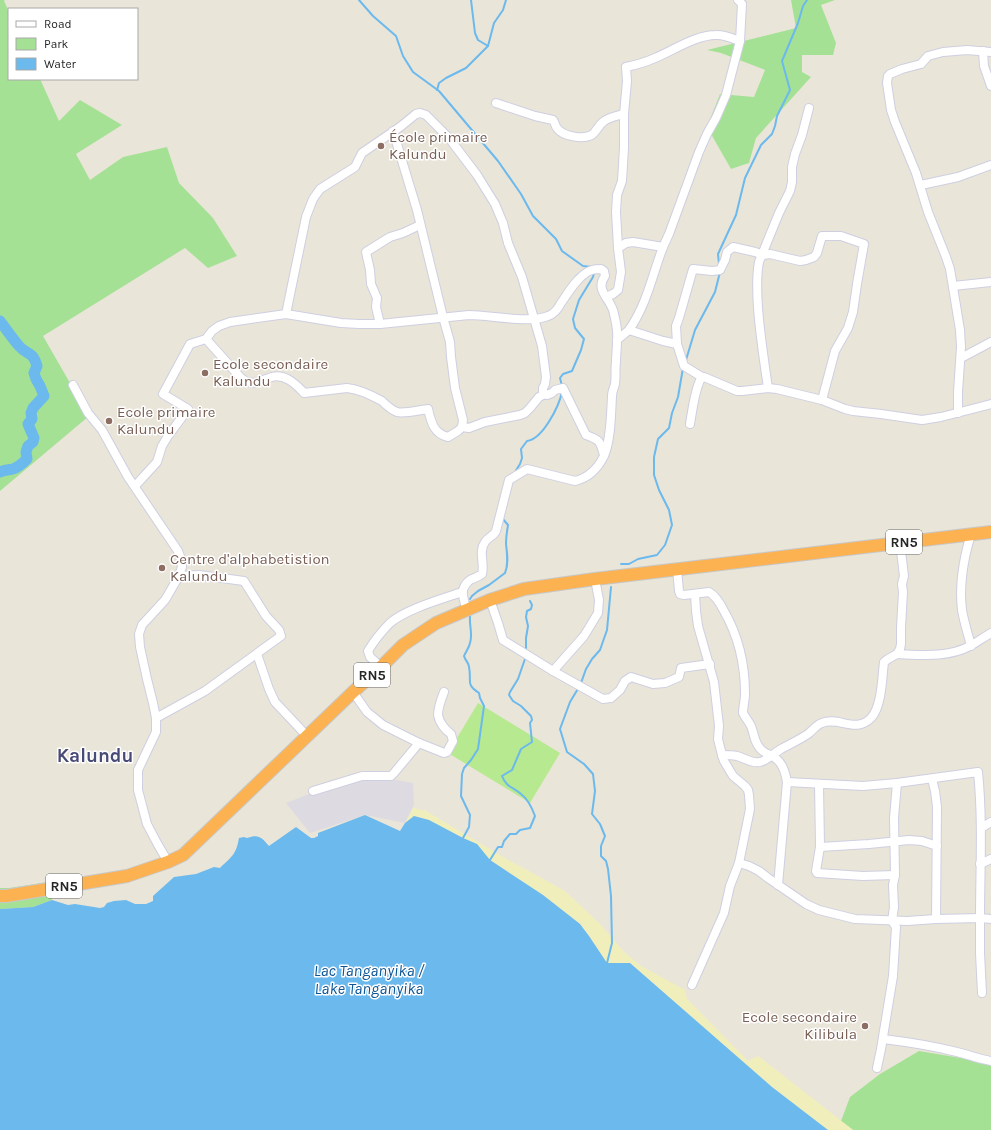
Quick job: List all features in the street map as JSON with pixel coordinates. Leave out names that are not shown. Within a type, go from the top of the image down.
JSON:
[{"type":"highway","name":"RN5","points":[[0,896],[127,876],[168,862],[183,855],[403,645],[436,624],[490,600],[524,589],[595,579],[991,532]]},
{"type":"street","points":[[617,340],[629,330],[645,301],[653,278],[654,270],[700,152],[726,95],[740,41],[742,4],[738,0]]},
{"type":"street","points":[[606,297],[618,290],[621,272],[616,212],[618,195],[622,181],[626,67],[654,58],[706,36],[717,34],[740,41]]},
{"type":"street","points":[[958,413],[961,358],[960,330],[953,286],[946,257],[928,212],[921,185],[891,110],[887,83],[888,76],[893,72],[921,64],[928,56],[943,52],[967,50],[987,51],[984,66],[991,86]]},
{"type":"street","points":[[496,103],[535,116],[553,120],[557,128],[561,131],[576,137],[592,135],[603,121],[624,114]]},
{"type":"street","points":[[768,388],[760,333],[757,295],[757,269],[779,213],[790,191],[792,182],[792,167],[809,108]]},
{"type":"street","points":[[286,314],[306,217],[313,199],[320,189],[355,167],[362,154],[416,114],[420,113],[426,115],[449,138],[477,175],[495,204],[503,223],[508,243],[522,276],[542,346],[546,377],[543,388],[543,393],[545,394]]},
{"type":"street","points":[[206,339],[245,381],[253,383],[270,377],[281,377],[291,381],[304,392],[347,388],[353,389],[371,396],[396,412],[405,413],[428,409],[432,424],[442,436],[448,437],[453,435],[462,427],[463,420],[455,388],[450,342],[420,225],[393,131]]},
{"type":"street","points":[[921,185],[958,177],[991,165]]},
{"type":"street","points":[[380,324],[376,307],[377,298],[371,284],[366,252],[390,237],[403,234],[420,225]]},
{"type":"street","points":[[822,400],[835,351],[848,328],[853,312],[864,244],[841,236],[822,236],[817,253],[814,257],[800,261],[770,254],[763,255],[733,247],[727,252],[720,270],[712,271],[693,269],[676,326],[677,344],[684,366],[702,377],[737,391],[768,388],[822,400],[853,411],[922,420],[958,413],[991,404]]},
{"type":"street","points":[[618,248],[626,243],[633,242],[663,247]]},
{"type":"street","points":[[135,486],[157,462],[162,446],[188,409],[163,394],[190,344],[206,339],[212,331],[219,326],[230,322],[286,314],[341,323],[359,324],[380,324],[469,315],[484,315],[518,319],[542,318],[550,316],[555,312],[581,277],[591,270],[601,269],[604,271],[605,276],[602,280],[601,288],[614,312],[617,340],[615,384],[612,392],[609,434],[604,456],[588,476],[575,481],[527,469],[509,480],[496,531],[485,541],[481,558],[483,568],[482,574],[464,585],[462,592],[467,611]]},
{"type":"street","points":[[953,286],[991,282]]},
{"type":"street","points":[[629,330],[677,344]]},
{"type":"street","points":[[961,358],[991,342]]},
{"type":"street","points":[[690,424],[693,403],[702,377]]},
{"type":"street","points":[[73,385],[88,413],[102,430],[128,477],[178,551],[181,559],[182,567],[179,576],[165,600],[142,625],[139,634],[140,647],[156,718],[156,732],[138,770],[138,790],[147,824],[168,862]]},
{"type":"street","points":[[462,427],[469,428],[490,421],[520,415],[525,413],[539,397],[563,388],[586,435],[600,442],[604,456]]},
{"type":"street","points":[[971,534],[964,569],[962,600],[971,646]]},
{"type":"street","points":[[897,654],[901,644],[900,628],[903,598],[902,584],[904,576],[900,542]]},
{"type":"street","points":[[677,569],[680,594],[712,593],[728,617],[738,642],[742,661],[745,696],[743,713],[752,727],[760,749],[765,754],[772,756],[782,764],[784,770],[787,782],[778,885]]},
{"type":"street","points":[[156,718],[205,691],[281,636],[279,630],[266,616],[244,581],[199,575],[179,576]]},
{"type":"street","points":[[553,671],[584,636],[598,613],[599,600],[595,579]]},
{"type":"street","points":[[381,667],[370,657],[368,651],[390,623],[422,606],[462,592]]},
{"type":"street","points":[[692,985],[724,913],[730,886],[739,863],[750,809],[749,795],[745,786],[733,776],[722,755],[718,739],[719,726],[715,687],[710,664],[698,626],[695,594]]},
{"type":"street","points":[[490,600],[503,640],[553,671],[603,699],[611,698],[631,677],[653,684],[665,683],[671,682],[679,677],[681,668],[710,664]]},
{"type":"street","points":[[722,755],[737,756],[751,761],[760,762],[796,742],[822,722],[832,721],[858,725],[864,723],[871,718],[877,708],[884,662],[888,658],[897,654],[942,655],[971,646],[991,633]]},
{"type":"street","points":[[257,654],[269,689],[276,702],[307,736]]},
{"type":"street","points":[[353,692],[366,712],[383,725],[419,743],[445,753],[453,742],[451,734],[446,731],[441,724],[438,715],[444,692]]},
{"type":"street","points":[[313,791],[362,776],[391,776],[419,743]]},
{"type":"street","points":[[787,782],[863,786],[978,772],[981,828],[980,953],[982,993]]},
{"type":"street","points":[[932,778],[937,807],[936,919]]},
{"type":"street","points":[[877,1068],[893,976],[896,927],[892,921],[894,907],[893,885],[895,875],[894,818],[897,783]]},
{"type":"street","points":[[819,784],[820,847],[816,871],[817,873],[863,876],[895,875]]},
{"type":"street","points":[[981,828],[991,822]]},
{"type":"street","points":[[820,847],[909,840],[922,841],[937,846]]},
{"type":"street","points":[[980,864],[991,859]]},
{"type":"street","points":[[739,863],[759,871],[806,904],[819,910],[855,919],[892,921],[980,918],[991,919]]},
{"type":"street","points":[[883,1039],[960,1052],[978,1059],[991,1061]]},
{"type":"shaded area","points":[[362,778],[391,779],[413,783],[414,805],[405,823],[365,815],[310,833],[286,803],[314,792]]},
{"type":"green space","points":[[0,0],[5,0],[4,1],[8,10],[8,80],[40,80],[59,121],[80,100],[122,125],[76,154],[90,180],[123,157],[167,147],[179,183],[213,218],[237,256],[208,268],[185,248],[43,336],[89,416],[0,491]]},
{"type":"green space","points":[[791,0],[835,0],[821,5],[836,43],[833,55],[802,55],[802,72],[811,77],[756,138],[749,163],[731,169],[707,127],[720,94],[754,97],[765,70],[721,53],[707,50],[796,28]]},
{"type":"green space","points":[[478,703],[560,753],[530,803],[448,753]]},
{"type":"green space","points":[[49,882],[52,900],[33,907],[0,909],[0,888]]},
{"type":"green space","points":[[919,1051],[991,1063],[991,1130],[853,1130],[841,1121],[850,1097],[880,1074]]},
{"type":"sand","points":[[413,808],[426,811],[503,857],[565,891],[600,924],[624,952],[641,966],[685,990],[687,999],[748,1061],[758,1056],[853,1130],[828,1130],[819,1124],[772,1087],[630,963],[607,963],[580,924],[543,895],[490,860],[477,844],[429,820],[414,816],[405,823]]},
{"type":"water","name":"Lac Tanganyika / Lake Tanganyika","points":[[365,815],[400,831],[405,823],[414,816],[429,820],[477,844],[490,860],[543,895],[580,924],[607,963],[630,963],[772,1087],[828,1130],[0,1130],[0,909],[33,907],[52,900],[68,905],[75,904],[100,908],[104,907],[107,903],[114,901],[126,900],[135,904],[146,904],[153,901],[153,896],[174,877],[196,874],[214,867],[220,868],[235,852],[239,838],[257,836],[262,838],[269,846],[296,827],[311,838],[314,838],[318,836],[318,833]]},
{"type":"waterway","points":[[359,0],[373,16],[396,36],[403,56],[413,72],[439,91],[498,161],[521,194],[533,216],[556,239],[562,251],[583,266],[592,267]]},
{"type":"waterway","points":[[471,0],[475,33],[478,40],[488,46]]},
{"type":"waterway","points":[[437,90],[439,83],[466,68],[488,46],[494,23],[503,10],[506,0]]},
{"type":"waterway","points":[[719,264],[718,254],[736,215],[745,178],[761,145],[772,134],[777,116],[790,90],[782,61],[798,23],[803,6],[807,0]]},
{"type":"waterway","points":[[686,360],[695,330],[715,292],[720,272]]},
{"type":"waterway","points":[[562,386],[560,378],[563,374],[572,371],[581,350],[584,339],[575,328],[573,319],[579,300],[594,273]]},
{"type":"waterway","points":[[0,321],[11,337],[22,349],[31,355],[35,361],[37,366],[34,373],[44,396],[33,408],[31,413],[32,419],[28,424],[34,438],[33,442],[28,446],[26,452],[27,459],[21,465],[13,469],[0,472]]},
{"type":"waterway","points":[[621,564],[629,564],[638,559],[657,555],[665,545],[672,525],[669,510],[659,490],[654,475],[654,457],[658,439],[669,428],[672,413],[678,397],[683,368]]},
{"type":"waterway","points":[[515,472],[522,458],[521,449],[527,441],[533,439],[544,428],[554,413],[562,392]]},
{"type":"waterway","points":[[470,599],[478,591],[505,573],[507,562],[506,544],[508,525],[502,518]]},
{"type":"waterway","points":[[581,683],[586,669],[600,650],[607,630],[611,587]]},
{"type":"waterway","points":[[526,652],[528,626],[526,617],[527,611],[531,609],[532,605],[530,601]]},
{"type":"waterway","points":[[463,838],[469,827],[470,815],[461,796],[462,774],[464,768],[478,749],[484,706],[479,693],[470,685],[469,666],[464,656],[471,640],[470,616]]},
{"type":"waterway","points":[[490,860],[498,847],[502,847],[504,841],[510,834],[516,834],[520,830],[530,828],[535,816],[526,798],[508,785],[502,776],[512,770],[521,749],[532,742],[530,723],[532,720],[531,716],[521,706],[513,701],[509,695],[518,679],[526,656]]},
{"type":"waterway","points":[[579,687],[570,702],[560,729],[567,752],[584,764],[593,774],[595,791],[592,814],[600,824],[605,836],[601,846],[601,856],[606,861],[611,896],[612,943],[607,963]]},
{"type":"place","name":"École primaire Kalundu","points":[[381,146]]},
{"type":"place","name":"Ecole secondaire Kalundu","points":[[205,373]]},
{"type":"place","name":"Ecole primaire Kalundu","points":[[109,421]]},
{"type":"place","name":"Centre d'alphabetistion Kalundu","points":[[162,568]]},
{"type":"place","name":"Ecole secondaire Kilibula","points":[[865,1026]]},
{"type":"district","name":"Kalundu","points":[[95,756]]}]
